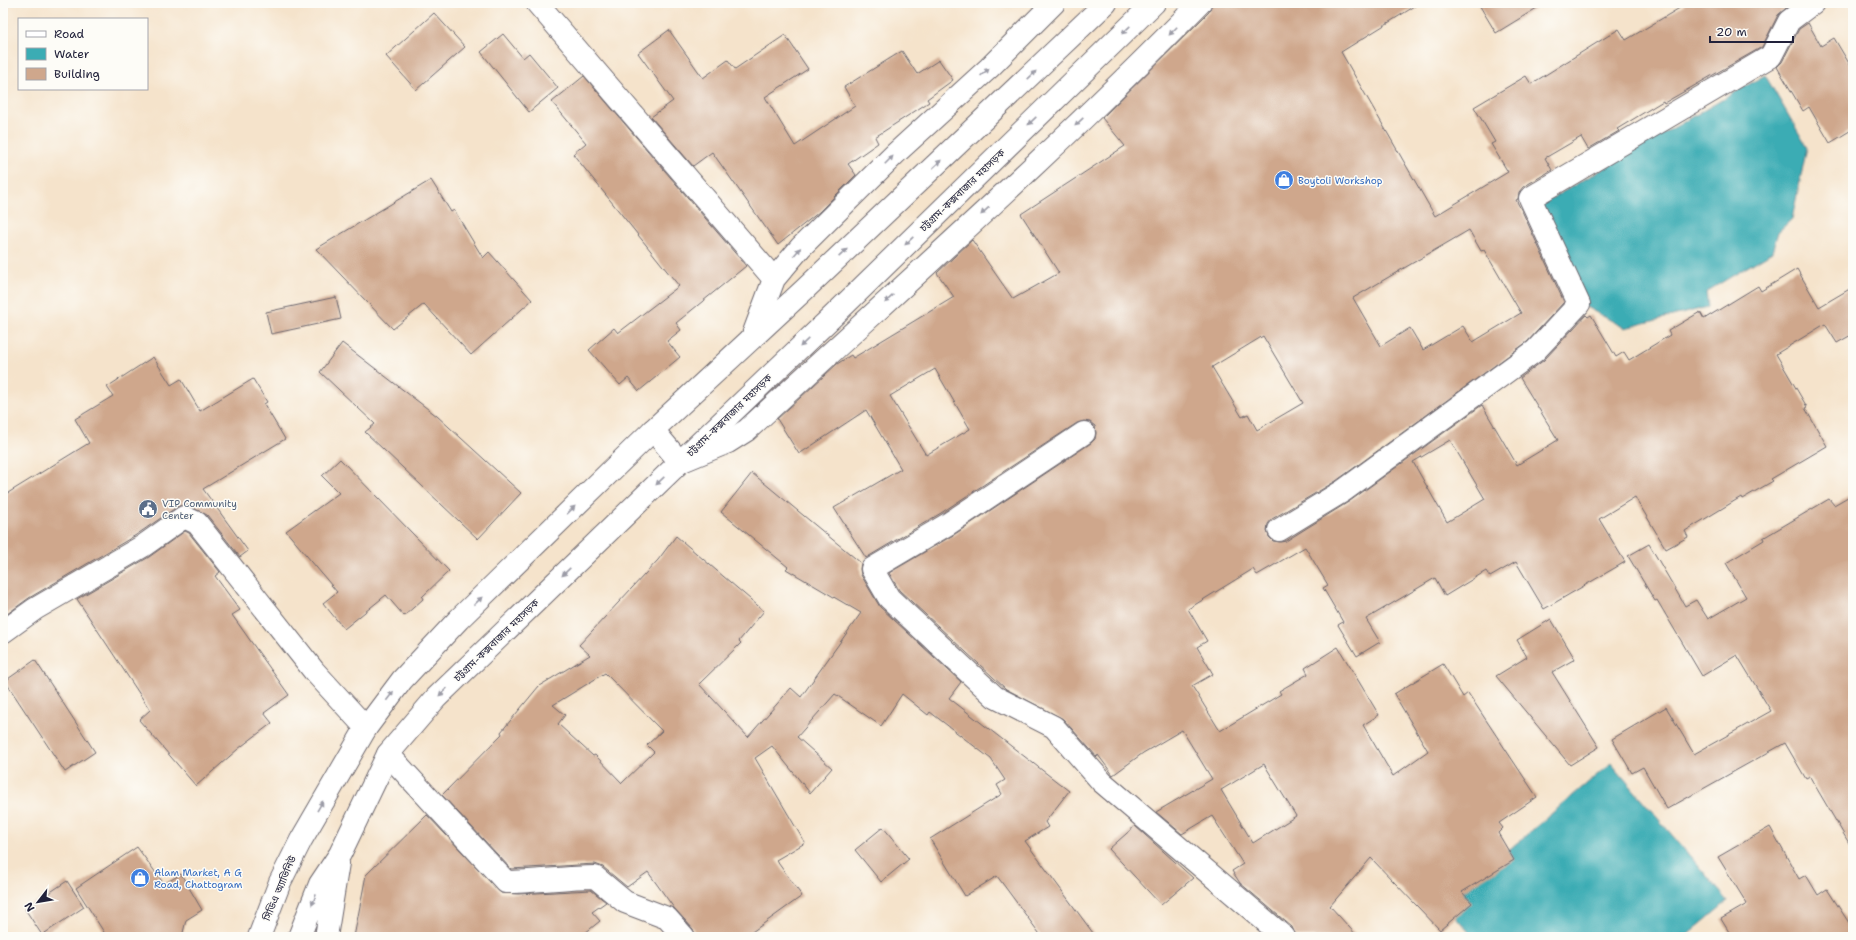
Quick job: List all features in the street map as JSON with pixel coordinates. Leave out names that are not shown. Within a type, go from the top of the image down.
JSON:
[{"type":"main road","points":[[537,3],[774,279]]},
{"type":"main road","points":[[754,335],[774,279],[801,247],[896,153],[989,68],[1054,3]]},
{"type":"main road","points":[[274,937],[301,840],[366,728],[402,680],[459,619],[652,430],[953,150],[1106,3]]},
{"type":"main road","name":"চট্টগ্রাম-কক্সবাজার মহাসড়ক","points":[[340,854],[388,754],[436,698],[833,316],[1154,3]]},
{"type":"main road","points":[[652,430],[680,462],[728,442],[747,430],[1022,176],[1200,3]]},
{"type":"main road","points":[[1279,530],[1343,490],[1535,351],[1579,304],[1530,198],[1771,56],[1789,21],[1813,3]]},
{"type":"main road","points":[[1084,432],[948,524],[872,569],[889,598],[995,697],[1054,726],[1102,782],[1284,937]]},
{"type":"main road","points":[[3,632],[35,609],[143,546],[184,517],[197,523],[314,671],[366,728]]},
{"type":"main road","points":[[388,754],[506,882],[533,882],[564,877],[595,877],[625,902],[667,918],[684,937]]},
{"type":"main road","name":"সিডিএ অ্যাভিনিউ","points":[[259,937],[280,882],[301,840]]},
{"type":"main road","points":[[299,937],[320,884],[340,854]]},
{"type":"main road","points":[[326,937],[340,854]]},
{"type":"water","points":[[1765,75],[1807,147],[1792,219],[1778,232],[1772,252],[1706,292],[1708,307],[1625,328],[1584,306],[1540,205]]},
{"type":"water","points":[[1611,763],[1728,901],[1685,937],[1473,937],[1445,904]]},
{"type":"building","points":[[1212,3],[1420,3],[1341,52],[1435,216],[1508,172],[1491,144],[1495,142],[1474,107],[1526,76],[1531,84],[1619,29],[1626,40],[1688,3],[1792,3],[1778,15],[1762,47],[1664,103],[1663,101],[1617,129],[1619,131],[1588,149],[1581,137],[1545,158],[1552,170],[1523,187],[1519,192],[1518,199],[1516,200],[1564,302],[1527,342],[1336,481],[1272,519],[1268,524],[1267,531],[1269,537],[1273,541],[1286,541],[1350,501],[1482,405],[1517,465],[1558,440],[1520,378],[1544,360],[1586,315],[1588,317],[1591,315],[1616,357],[1624,352],[1629,360],[1670,335],[1668,331],[1700,312],[1704,319],[1758,286],[1761,291],[1797,269],[1819,307],[1853,287],[1853,334],[1837,343],[1825,324],[1776,354],[1807,407],[1805,408],[1827,446],[1771,479],[1773,481],[1742,499],[1741,497],[1685,531],[1688,537],[1666,549],[1635,497],[1599,519],[1625,562],[1544,609],[1516,562],[1490,577],[1486,571],[1445,596],[1435,578],[1366,619],[1380,642],[1357,656],[1338,625],[1343,622],[1323,588],[1328,585],[1305,547],[1257,575],[1253,569],[1188,609],[1207,641],[1197,647],[1213,674],[1192,686],[1220,731],[1281,694],[1279,691],[1308,674],[1305,668],[1338,647],[1379,715],[1363,725],[1393,776],[1428,751],[1394,694],[1443,664],[1463,697],[1468,693],[1537,797],[1499,823],[1503,828],[1498,833],[1514,860],[1462,892],[1472,903],[1440,930],[1371,858],[1330,906],[1358,937],[1296,937],[1292,927],[1240,883],[1232,871],[1243,864],[1212,816],[1182,834],[1156,812],[1212,779],[1182,730],[1143,753],[1113,775],[1098,755],[1097,757],[1063,719],[1006,689],[899,590],[889,573],[955,534],[1091,443],[1095,439],[1096,433],[1095,426],[1090,422],[1084,421],[1077,423],[941,513],[866,558],[834,508],[901,469],[866,410],[799,454],[777,419],[837,364],[851,355],[853,358],[954,297],[937,273],[972,240],[1013,299],[1059,273],[1021,214],[1125,146],[1102,118],[1209,12]],"holes":[[[1469,230],[1481,251],[1484,250],[1521,313],[1473,342],[1463,326],[1423,350],[1410,328],[1381,346],[1353,298]],[[1263,336],[1303,403],[1257,430],[1248,414],[1242,417],[1212,367]],[[935,369],[970,429],[926,455],[890,396]],[[1450,440],[1485,499],[1447,522],[1413,462]],[[1264,764],[1296,816],[1253,843],[1221,790]]]},
{"type":"building","points":[[1478,3],[1545,3],[1496,33]]},
{"type":"building","points":[[434,13],[465,47],[416,90],[386,56]]},
{"type":"building","points":[[1808,23],[1821,46],[1834,38],[1853,70],[1853,129],[1830,143],[1809,107],[1803,111],[1777,67],[1782,62],[1799,29]]},
{"type":"building","points":[[669,30],[703,78],[728,60],[735,69],[785,35],[808,69],[765,97],[795,146],[855,106],[844,87],[902,51],[917,74],[939,60],[953,80],[927,99],[929,102],[875,137],[878,143],[848,164],[856,175],[819,212],[778,245],[712,152],[693,166],[651,117],[673,101],[638,53]]},
{"type":"building","points":[[503,34],[523,58],[529,53],[558,88],[529,112],[481,52]]},
{"type":"building","points":[[584,76],[746,266],[676,323],[681,330],[667,341],[680,357],[639,391],[628,378],[620,385],[589,350],[614,328],[618,333],[679,286],[573,154],[586,143],[552,102]]},
{"type":"building","points":[[431,180],[451,212],[454,210],[483,258],[489,252],[532,300],[471,355],[424,304],[393,329],[316,249]]},
{"type":"building","points":[[336,297],[341,319],[271,334],[266,312]]},
{"type":"building","points":[[342,343],[437,416],[521,493],[478,539],[365,432],[375,424],[320,372]]},
{"type":"building","points":[[153,357],[171,385],[181,379],[200,411],[253,379],[267,402],[264,404],[285,439],[203,489],[248,551],[240,557],[207,515],[189,506],[182,505],[136,535],[29,598],[3,617],[3,496],[89,443],[75,419],[113,396],[107,387]]},
{"type":"building","points":[[340,459],[449,571],[422,597],[423,599],[404,616],[386,595],[344,629],[323,603],[337,592],[286,531],[339,493],[322,476]]},
{"type":"building","points":[[752,473],[861,563],[861,575],[880,607],[961,682],[949,698],[1069,791],[1045,822],[1048,827],[1025,841],[1096,937],[1042,937],[997,876],[965,896],[930,839],[1002,794],[997,785],[1005,780],[991,759],[930,712],[928,715],[902,694],[881,726],[835,694],[797,737],[832,768],[810,793],[772,746],[755,758],[805,843],[776,860],[802,896],[745,937],[696,937],[693,929],[674,908],[648,872],[627,887],[603,867],[595,864],[511,869],[442,795],[502,734],[501,732],[539,686],[590,655],[579,645],[658,560],[676,536],[764,611],[739,641],[741,643],[699,684],[748,737],[791,688],[801,697],[861,613],[786,569],[788,567],[721,512]],"holes":[[[605,673],[662,731],[647,745],[654,752],[622,783],[595,755],[593,756],[558,724],[565,715],[553,705]]]},
{"type":"building","points":[[1853,494],[1853,850],[1810,777],[1806,779],[1785,743],[1667,809],[1643,767],[1632,773],[1612,739],[1666,707],[1694,754],[1771,711],[1737,655],[1702,676],[1657,600],[1655,601],[1628,556],[1649,544],[1685,606],[1696,600],[1708,619],[1746,597],[1726,563],[1764,540],[1763,538],[1829,499],[1834,505]]},
{"type":"building","points":[[185,531],[189,533],[220,572],[215,576],[240,610],[232,615],[289,695],[264,713],[272,723],[238,749],[196,786],[139,720],[150,710],[77,599],[149,557]]},
{"type":"building","points":[[1551,619],[1575,659],[1552,672],[1599,747],[1570,765],[1496,676],[1527,657],[1517,640]]},
{"type":"building","points":[[35,660],[95,752],[65,772],[5,681]]},
{"type":"building","points":[[427,815],[501,893],[518,894],[591,890],[606,902],[592,912],[600,921],[580,937],[354,937],[366,875]]},
{"type":"building","points":[[1135,826],[1193,878],[1161,905],[1109,849]]},
{"type":"building","points":[[883,827],[909,859],[881,882],[855,850]]},
{"type":"building","points":[[1770,827],[1799,879],[1806,875],[1818,895],[1827,889],[1853,929],[1853,937],[1732,937],[1721,919],[1747,904],[1718,857]]},
{"type":"building","points":[[137,847],[164,884],[181,874],[202,910],[186,920],[182,937],[107,937],[76,888]]},
{"type":"building","points":[[67,881],[84,907],[42,935],[25,909]]},
{"type":"place","name":"Boytoli Workshop","points":[[1284,180]]},
{"type":"place","name":"VIP Community Center","points":[[148,509]]},
{"type":"place","name":"Alam Market, A G Road, Chattogram","points":[[140,878]]}]
